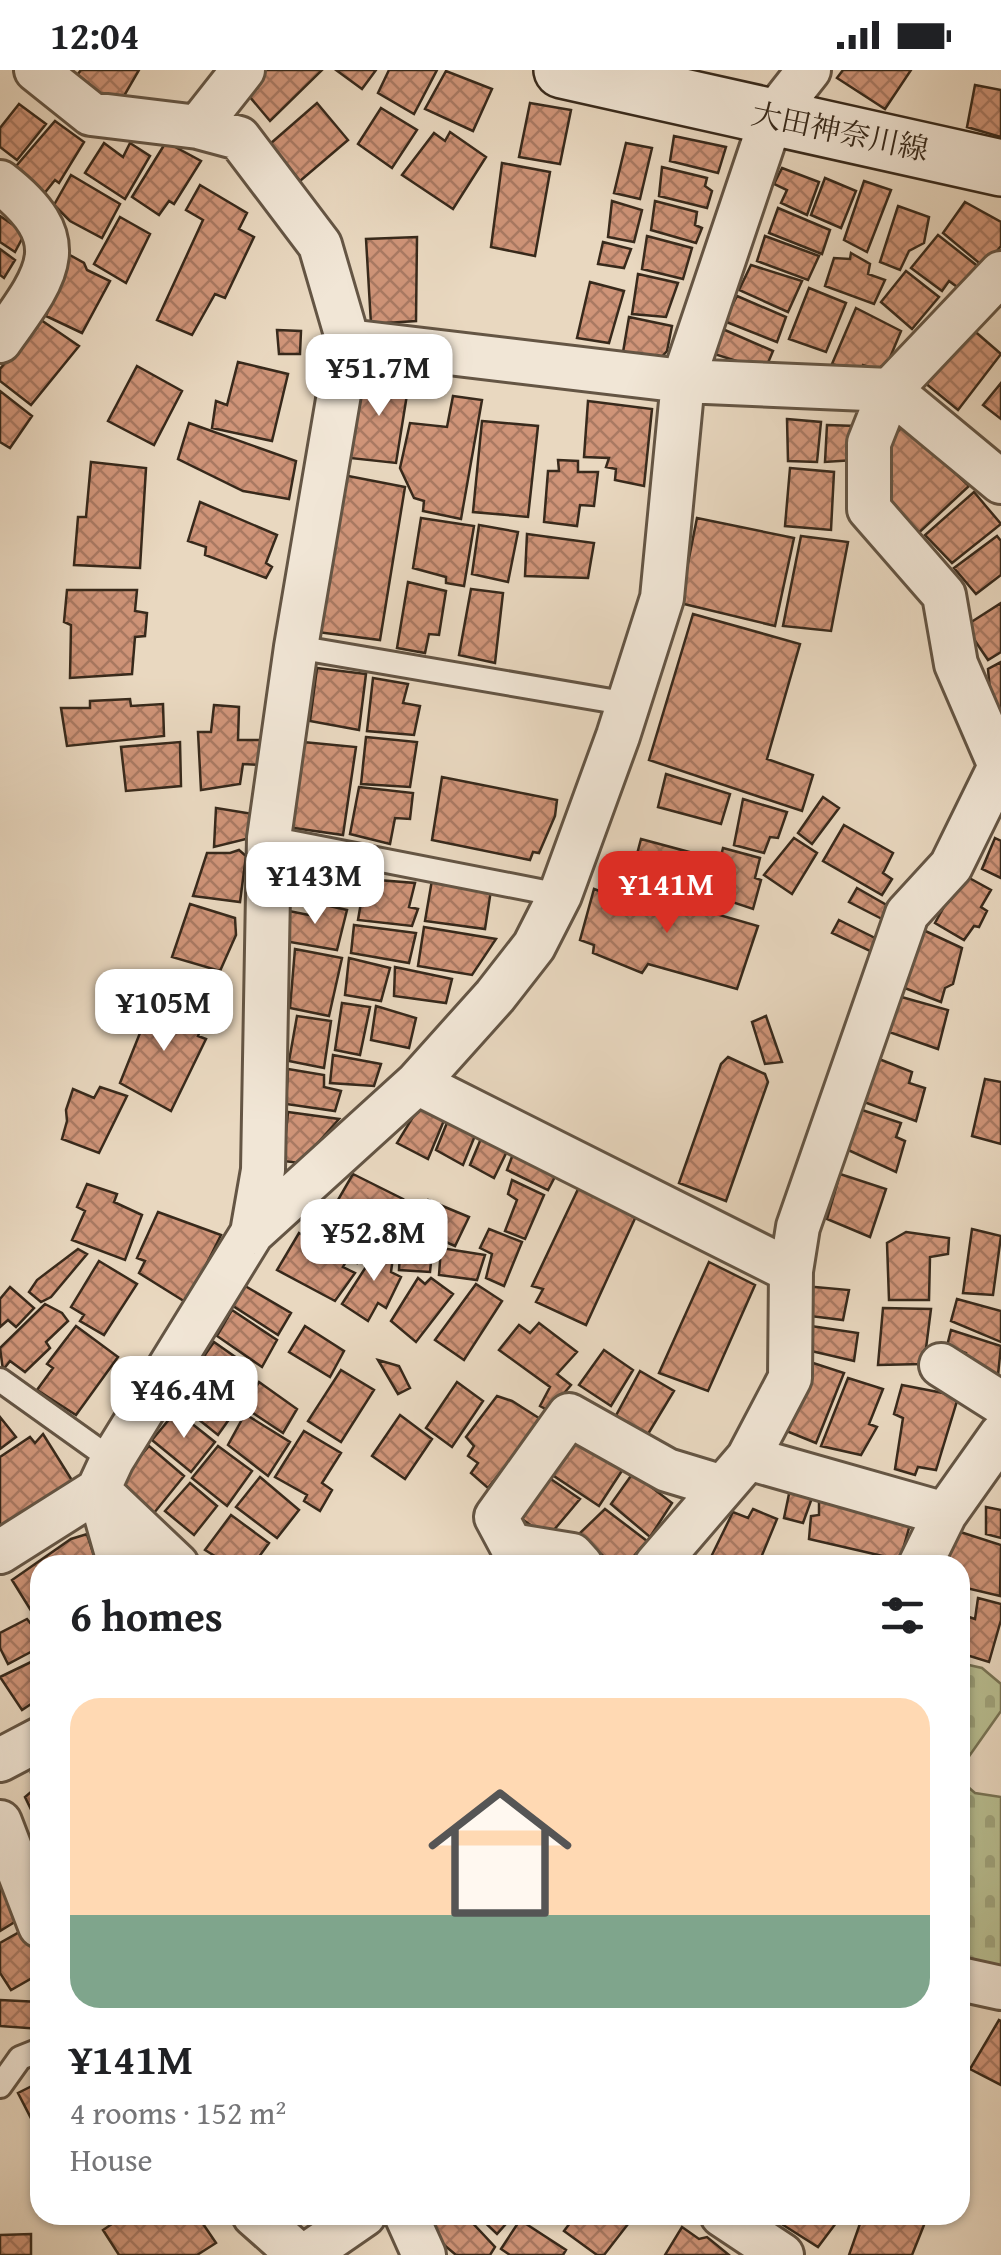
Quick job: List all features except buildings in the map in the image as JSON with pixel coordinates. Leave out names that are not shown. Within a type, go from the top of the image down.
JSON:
[{"type":"main road","name":"大田神奈川線","points":[[562,70],[1001,168]]},
{"type":"street","points":[[36,70],[91,114],[198,127],[238,138],[320,245],[348,341],[268,838],[264,1170],[252,1233]]},
{"type":"street","points":[[198,127],[244,70]]},
{"type":"street","points":[[0,1552],[105,1475],[252,1233],[417,1082],[495,996],[534,946],[560,895],[662,598],[682,381],[772,117],[809,70]]},
{"type":"street","points":[[0,182],[28,204],[46,230],[48,258],[28,302],[0,341]]},
{"type":"street","points":[[664,1555],[735,1472],[790,1378],[791,1271],[798,1227],[908,914],[951,866],[1000,766],[956,664],[944,594],[870,509],[869,443],[890,390],[1001,274]]},
{"type":"street","points":[[348,341],[682,381],[890,390],[1001,482]]},
{"type":"street","points":[[417,1082],[791,1271]]},
{"type":"street","points":[[941,1365],[1001,1403]]},
{"type":"street","points":[[572,1555],[512,1545],[496,1518],[569,1415],[668,1470],[735,1472],[946,1514]]},
{"type":"street","points":[[925,1555],[946,1514],[1001,1436]]},
{"type":"street","points":[[105,1475],[118,1555]]},
{"type":"street","points":[[105,1475],[169,1555]]},
{"type":"street","points":[[0,1760],[30,1744]]},
{"type":"street","points":[[3,1837],[30,1902]]},
{"type":"street","points":[[970,1981],[1001,1988]]},
{"type":"street","points":[[266,2225],[302,2255]]},
{"type":"street","points":[[294,2225],[302,2255]]},
{"type":"street","points":[[302,2255],[348,2225]]},
{"type":"street","points":[[410,2225],[424,2255]]},
{"type":"street","points":[[737,2225],[782,2255]]},
{"type":"lane","points":[[296,647],[628,704]]},
{"type":"lane","points":[[268,838],[560,895]]},
{"type":"lane","points":[[0,1380],[105,1475]]},
{"type":"lane","points":[[0,2086],[20,2058],[30,2054]]},
{"type":"green space","points":[[970,1665],[982,1668],[1001,1684],[1001,1711],[970,1755]]},
{"type":"green space","points":[[970,1789],[1001,1797],[1001,1979],[970,1972]]}]
